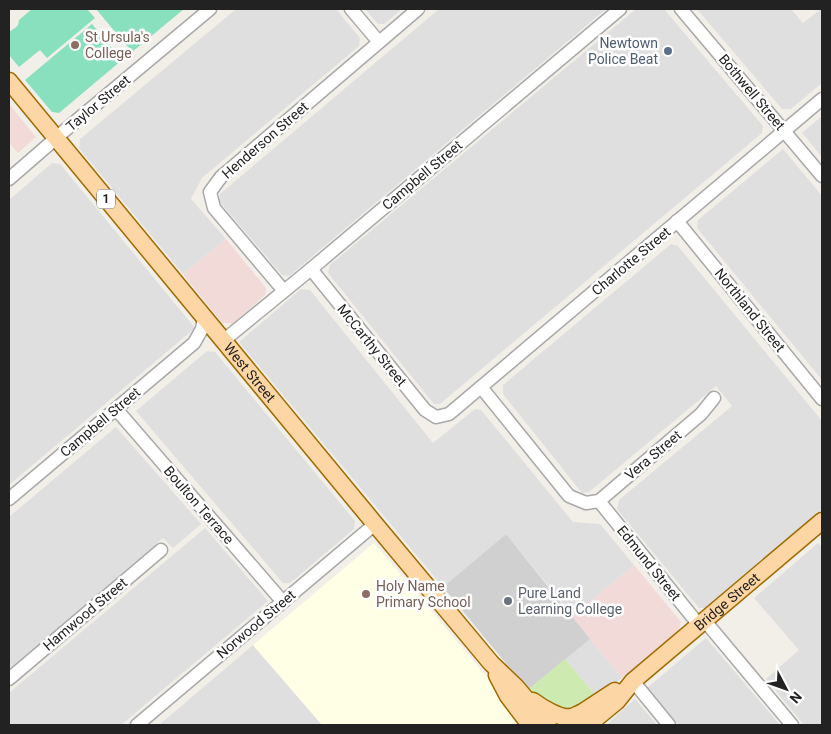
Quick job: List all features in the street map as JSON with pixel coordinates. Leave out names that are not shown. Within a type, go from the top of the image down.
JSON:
[{"type":"main road","name":"West Street","points":[[9,81],[375,524],[491,662],[516,687],[548,725]]},
{"type":"main road","name":"Bridge Street","points":[[586,719],[607,696],[633,681],[822,522]]},
{"type":"main road","name":"West Street","points":[[491,662],[508,696],[530,725]]},
{"type":"main road","name":"Bridge Street","points":[[569,725],[586,719],[617,701],[633,681]]},
{"type":"main road","points":[[516,687],[535,703],[559,716],[586,719]]},
{"type":"main road","points":[[597,725],[617,701]]},
{"type":"street","name":"Taylor Street","points":[[9,179],[210,9]]},
{"type":"street","points":[[351,9],[379,42]]},
{"type":"street","name":"Henderson Street","points":[[284,291],[214,208],[210,192],[221,177],[418,9]]},
{"type":"street","name":"Campbell Street","points":[[223,341],[620,9]]},
{"type":"street","name":"Bothwell Street","points":[[681,9],[822,176]]},
{"type":"street","name":"Charlotte Street","points":[[436,417],[448,414],[481,387],[822,99]]},
{"type":"street","name":"Northland Street","points":[[677,221],[822,399]]},
{"type":"street","name":"McCarthy Street","points":[[311,269],[425,410],[436,417]]},
{"type":"street","name":"Campbell Street","points":[[9,499],[189,347],[198,338],[204,318]]},
{"type":"street","name":"Edmund Street","points":[[481,387],[570,496],[592,502],[792,725]]},
{"type":"street","name":"Vera Street","points":[[592,502],[701,414],[714,398]]},
{"type":"street","name":"Boulton Terrace","points":[[116,409],[283,602]]},
{"type":"street","name":"Norwood Street","points":[[137,725],[375,524]]},
{"type":"street","name":"Hamwood Street","points":[[9,679],[161,550]]},
{"type":"street","points":[[633,681],[669,725]]},
{"type":"shaded area","points":[[236,9],[336,9],[360,38],[359,46],[202,178],[191,199],[226,239],[183,274],[79,148],[80,139]]},
{"type":"shaded area","points":[[365,9],[402,9],[384,24],[378,24]]},
{"type":"shaded area","points":[[439,9],[606,9],[289,276],[282,275],[219,201],[220,194]]},
{"type":"shaded area","points":[[636,9],[664,9],[763,126],[762,133],[440,404],[434,404],[328,273],[330,265]]},
{"type":"shaded area","points":[[697,9],[791,9],[803,23],[822,9],[822,83],[791,109],[782,109]]},
{"type":"shaded area","points":[[9,104],[36,137],[18,153],[9,143]]},
{"type":"shaded area","points":[[822,116],[822,157],[802,133]]},
{"type":"shaded area","points":[[783,149],[822,196],[822,380],[697,228],[698,220]]},
{"type":"shaded area","points":[[52,163],[60,164],[195,328],[9,485],[9,200]]},
{"type":"shaded area","points":[[226,239],[266,288],[265,295],[233,323],[222,323],[183,274]]},
{"type":"shaded area","points":[[671,244],[678,246],[822,421],[822,509],[706,608],[699,608],[617,509],[619,500],[732,406],[716,386],[589,492],[582,493],[503,394],[503,385]]},
{"type":"shaded area","points":[[301,289],[310,290],[433,443],[475,409],[481,410],[573,522],[600,524],[634,565],[573,616],[506,534],[443,587],[239,342]]},
{"type":"shaded area","points":[[207,351],[215,352],[355,521],[354,529],[290,583],[283,583],[136,411]]},
{"type":"shaded area","points":[[116,427],[201,524],[173,548],[163,538],[9,669],[9,517]]},
{"type":"shaded area","points":[[205,528],[268,601],[121,725],[9,725],[9,693]]},
{"type":"shaded area","name":"Pure Land Learning College","points":[[506,534],[590,639],[528,690],[443,587]]},
{"type":"shaded area","name":"Holy Name Primary School","points":[[374,543],[493,684],[508,710],[521,725],[322,725],[253,645]]},
{"type":"shaded area","points":[[818,543],[822,547],[822,725],[804,725],[766,679],[799,650],[754,598]]},
{"type":"shaded area","points":[[634,565],[681,622],[679,630],[622,678],[572,617]]},
{"type":"shaded area","points":[[706,638],[780,725],[679,725],[647,688]]},
{"type":"shaded area","points":[[590,639],[622,678],[596,696],[565,659]]},
{"type":"shaded area","points":[[253,645],[322,725],[159,725]]},
{"type":"shaded area","points":[[635,699],[657,725],[607,725],[621,711]]},
{"type":"green space","points":[[32,9],[87,9],[95,18],[47,58],[40,50],[19,67],[9,55],[9,32]]},
{"type":"green space","points":[[96,9],[184,9],[132,52]]},
{"type":"green space","points":[[92,24],[122,60],[59,113],[52,112],[25,80]]},
{"type":"green space","points":[[565,659],[596,696],[574,712],[543,702],[528,690]]},
{"type":"place","name":"St Ursula's College","points":[[75,45]]},
{"type":"place","name":"Newtown Police Beat","points":[[668,51]]},
{"type":"place","name":"Holy Name Primary School","points":[[366,594]]},
{"type":"place","name":"Pure Land Learning College","points":[[508,601]]}]
